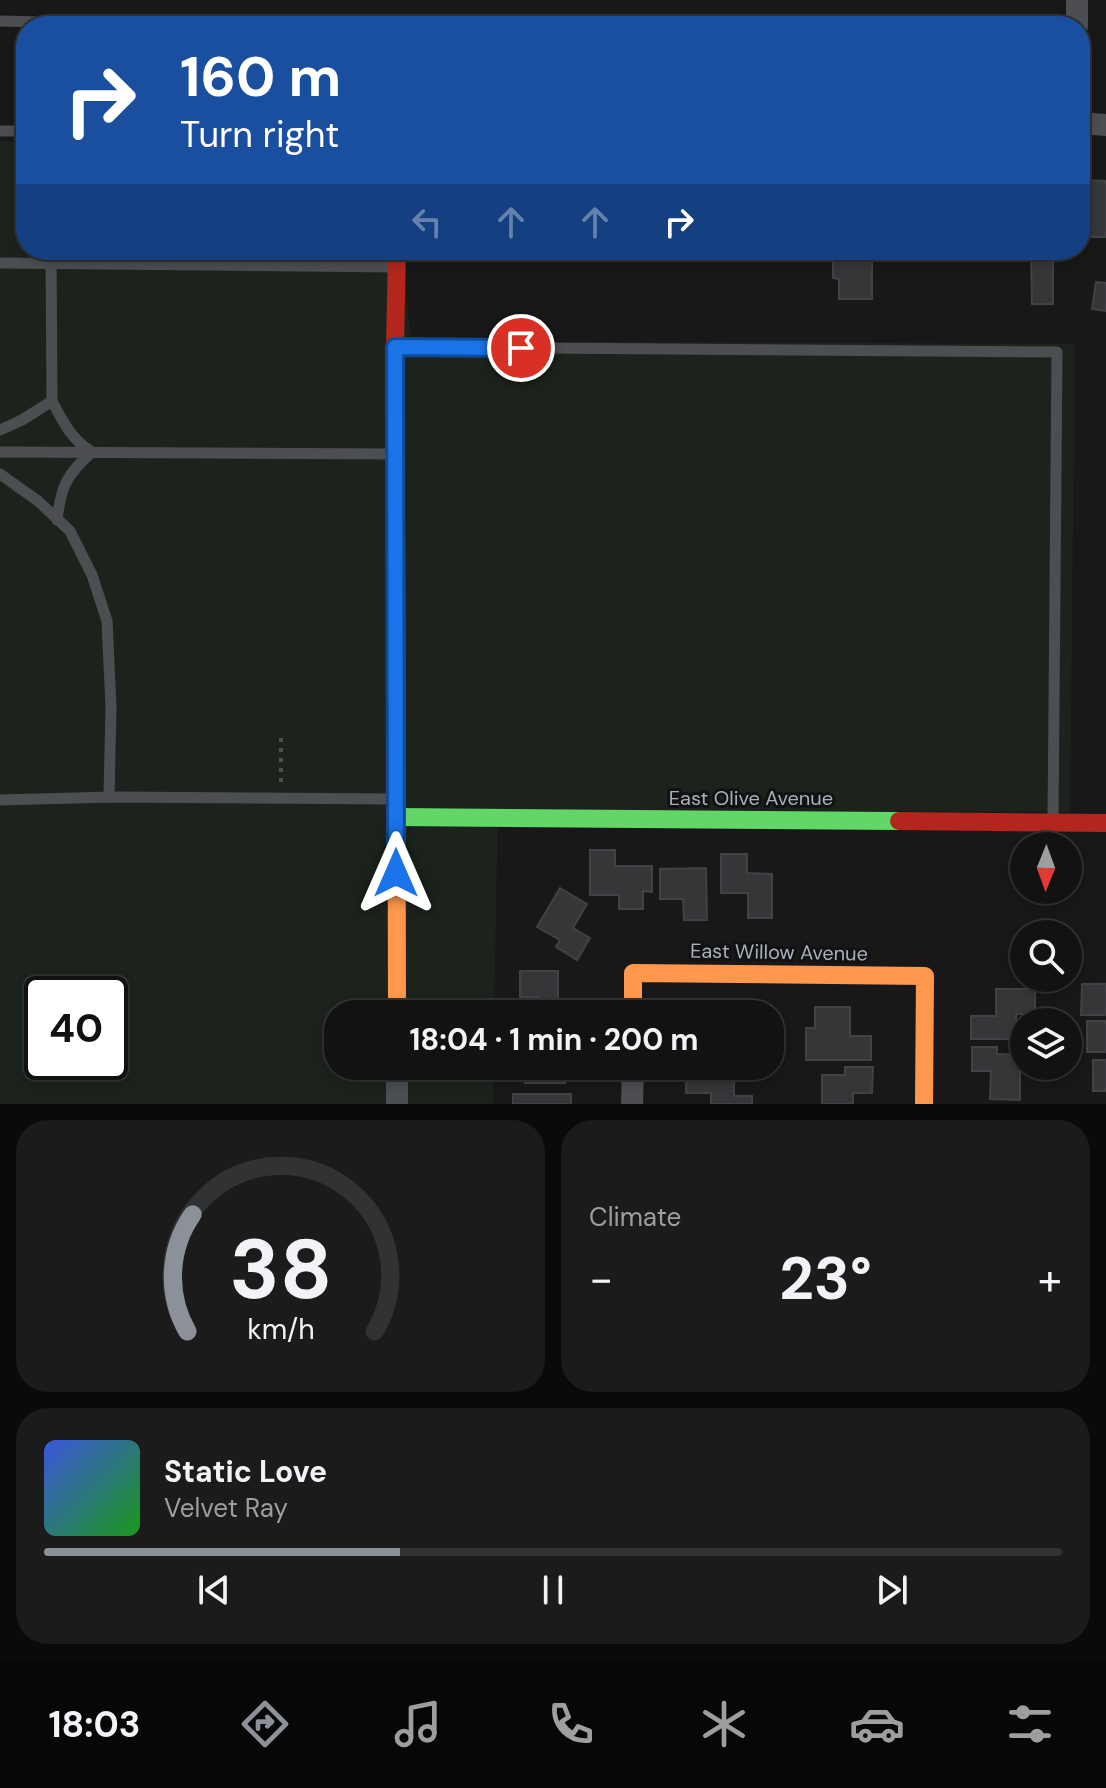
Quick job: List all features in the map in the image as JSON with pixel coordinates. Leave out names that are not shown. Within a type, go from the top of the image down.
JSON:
[{"type":"street","points":[[397,260],[397,1000]]},
{"type":"street","name":"East Olive Avenue","points":[[396,808],[1106,823]]},
{"type":"street","name":"East Willow Avenue","points":[[633,1000],[633,973],[925,976],[924,1104]]},
{"type":"street","points":[[397,1080],[397,1104]]},
{"type":"street","points":[[632,1104],[633,1080]]},
{"type":"lane","points":[[51,260],[52,401],[69,433],[92,452]]},
{"type":"lane","points":[[0,263],[328,260]]},
{"type":"lane","points":[[395,347],[1057,352],[1053,822]]},
{"type":"lane","points":[[0,430],[52,401]]},
{"type":"lane","points":[[0,452],[395,454]]},
{"type":"lane","points":[[57,520],[65,482],[74,468],[92,452]]},
{"type":"lane","points":[[0,474],[38,501],[70,531],[92,575],[107,621],[111,707],[109,797]]},
{"type":"lane","points":[[0,800],[281,798],[396,808]]},
{"type":"path","points":[[281,738],[281,798]]},
{"type":"shaded area","points":[[0,141],[16,142],[16,260],[403,260],[411,341],[1075,344],[1070,812],[498,810],[494,1000],[324,1000],[324,1080],[493,1080],[493,1104],[0,1104]]},
{"type":"building","points":[[1090,180],[1106,181],[1106,237],[1090,237]]},
{"type":"building","points":[[833,260],[872,260],[872,299],[839,299],[839,279],[833,278]]},
{"type":"building","points":[[1031,260],[1053,260],[1053,304],[1032,304]]},
{"type":"building","points":[[1096,282],[1106,283],[1106,311],[1092,309]]},
{"type":"building","points":[[590,850],[615,850],[615,866],[652,866],[652,892],[643,891],[643,909],[619,909],[619,895],[590,895]]},
{"type":"building","points":[[721,854],[747,854],[747,873],[772,874],[772,918],[748,918],[748,893],[721,893]]},
{"type":"building","points":[[706,868],[707,920],[684,920],[683,899],[660,899],[660,869]]},
{"type":"building","points":[[560,888],[587,904],[573,928],[590,938],[577,960],[556,947],[560,940],[537,927]]},
{"type":"building","points":[[520,971],[558,971],[558,1000],[520,997]]},
{"type":"building","points":[[1082,984],[1106,984],[1106,1015],[1082,1015]]},
{"type":"building","points":[[996,989],[1035,992],[1035,1008],[1010,1008],[1010,1039],[971,1039],[971,1016],[996,1016]]},
{"type":"building","points":[[815,1007],[850,1007],[850,1036],[871,1036],[871,1060],[806,1060],[806,1028],[815,1028]]},
{"type":"building","points":[[1087,1021],[1106,1021],[1106,1052],[1087,1052]]},
{"type":"building","points":[[972,1047],[997,1047],[997,1054],[1010,1055],[1010,1080],[1020,1080],[1020,1100],[990,1099],[991,1071],[972,1071]]},
{"type":"building","points":[[1093,1060],[1106,1060],[1106,1091],[1093,1091]]},
{"type":"building","points":[[845,1067],[873,1067],[872,1093],[853,1093],[853,1104],[822,1104],[822,1075],[845,1075]]},
{"type":"building","points":[[525,1080],[565,1080],[565,1083],[525,1083]]},
{"type":"building","points":[[686,1080],[734,1080],[734,1096],[752,1096],[752,1104],[711,1104],[711,1093],[686,1093]]},
{"type":"building","points":[[513,1094],[571,1094],[571,1104],[513,1104]]},
{"type":"traffic: fast","points":[[396,817],[899,821]]},
{"type":"traffic: slow","points":[[396,525],[397,1000]]},
{"type":"traffic: slow","points":[[633,1000],[633,973],[925,976],[924,1104]]},
{"type":"traffic: jam","points":[[396,525],[397,260]]},
{"type":"traffic: jam","points":[[899,821],[1106,823]]},
{"type":"route","points":[[396,873],[395,347],[521,348]]}]
